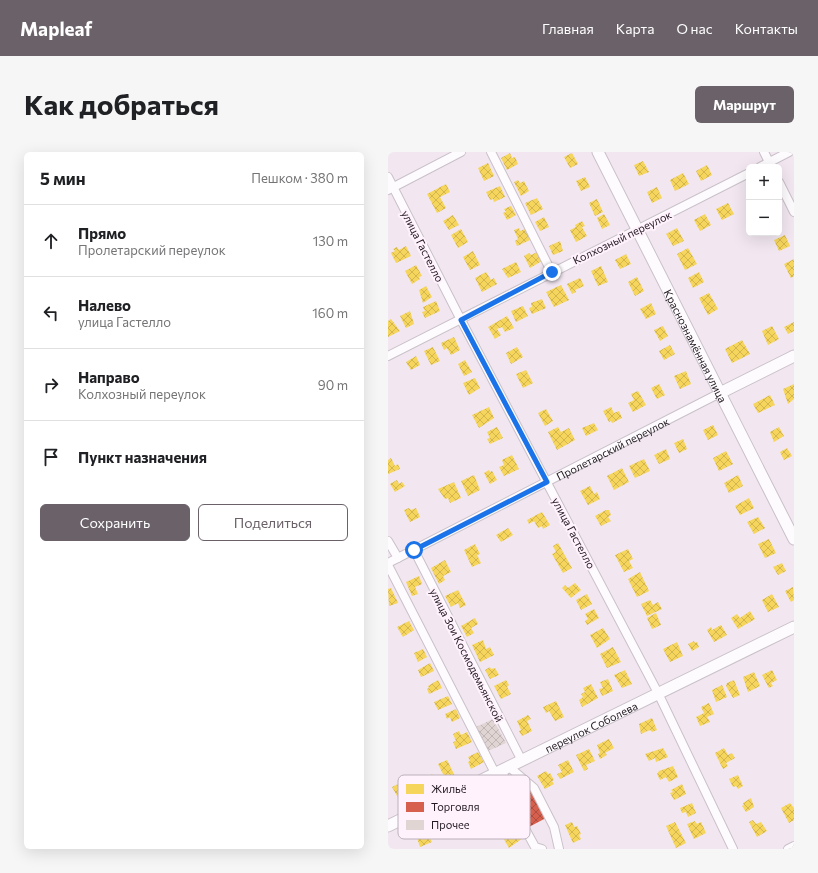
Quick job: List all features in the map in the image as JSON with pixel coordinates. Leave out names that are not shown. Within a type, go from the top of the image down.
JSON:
[{"type":"main road","name":"Краснознамённая улица","points":[[598,152],[636,230],[794,538]]},
{"type":"main road","name":"Пролетарский переулок","points":[[720,393],[794,356]]},
{"type":"main road","name":"переулок Соболева","points":[[490,775],[794,627]]},
{"type":"main road","name":"переулок Соболева","points":[[388,826],[398,821]]},
{"type":"street","points":[[391,189],[460,152]]},
{"type":"street","points":[[491,152],[552,272]]},
{"type":"street","points":[[764,152],[770,164]]},
{"type":"street","points":[[771,164],[789,152]]},
{"type":"street","name":"Колхозный переулок","points":[[388,356],[746,175]]},
{"type":"street","name":"улица Гастелло","points":[[388,177],[391,189],[658,692],[733,849]]},
{"type":"street","points":[[782,188],[794,212]]},
{"type":"street","name":"Пролетарский переулок","points":[[388,564],[720,393]]},
{"type":"street","points":[[388,541],[398,558]]},
{"type":"street","name":"улица Зои Космодемьянской","points":[[414,550],[521,759]]},
{"type":"street","points":[[388,564],[502,769],[503,775]]},
{"type":"street","points":[[502,769],[512,775]]},
{"type":"street","points":[[530,786],[534,788],[554,827],[560,849]]},
{"type":"street","points":[[530,838],[535,847],[542,849]]},
{"type":"street","points":[[788,849],[794,846]]},
{"type":"building: Жильё","points":[[510,153],[512,158],[515,157],[518,164],[507,170],[501,158]]},
{"type":"building: Жильё","points":[[572,153],[578,164],[570,168],[564,157]]},
{"type":"building: Жильё","points":[[643,161],[649,172],[639,176],[634,165]]},
{"type":"building: Жильё","points":[[488,163],[494,176],[484,181],[478,168]]},
{"type":"building: Жильё","points":[[707,165],[712,175],[701,181],[696,171]]},
{"type":"building: Жильё","points":[[683,173],[689,184],[675,191],[670,180]]},
{"type":"building: Жильё","points":[[585,177],[590,187],[581,191],[576,181]]},
{"type":"building: Жильё","points":[[518,180],[520,183],[524,181],[529,191],[521,196],[514,182]]},
{"type":"building: Жильё","points":[[446,184],[450,192],[440,197],[446,208],[437,213],[427,194]]},
{"type":"building: Жильё","points":[[500,186],[505,197],[494,202],[493,199],[490,200],[486,192]]},
{"type":"building: Жильё","points":[[657,187],[662,198],[652,203],[647,192]]},
{"type":"building: Жильё","points":[[537,198],[543,209],[531,215],[525,203]]},
{"type":"building: Жильё","points":[[597,199],[603,212],[595,216],[589,203]]},
{"type":"building: Жильё","points":[[728,203],[734,214],[722,220],[716,209]]},
{"type":"building: Жильё","points":[[511,206],[516,215],[507,220],[503,213],[506,212],[504,209]]},
{"type":"building: Жильё","points":[[604,214],[610,225],[602,229],[597,218]]},
{"type":"building: Жильё","points":[[705,214],[711,225],[700,231],[694,220]]},
{"type":"building: Жильё","points":[[453,215],[459,225],[449,230],[443,221]]},
{"type":"building: Жильё","points":[[544,217],[549,227],[540,231],[535,222]]},
{"type":"building: Жильё","points":[[582,221],[585,226],[582,227],[587,236],[576,242],[570,230]]},
{"type":"building: Жильё","points":[[519,228],[520,231],[525,229],[530,240],[517,246],[515,241],[518,239],[514,230]]},
{"type":"building: Жильё","points":[[677,228],[684,241],[673,246],[666,234]]},
{"type":"building: Жильё","points":[[461,229],[468,242],[458,248],[451,235]]},
{"type":"building: Жильё","points":[[785,235],[790,246],[779,251],[774,240]]},
{"type":"building: Жильё","points":[[560,241],[563,251],[553,255],[549,246]]},
{"type":"building: Жильё","points":[[406,246],[411,256],[396,263],[391,253],[395,251],[393,249],[397,247],[399,250]]},
{"type":"building: Жильё","points":[[688,248],[697,264],[685,270],[677,254]]},
{"type":"building: Жильё","points":[[473,251],[480,265],[470,270],[463,257]]},
{"type":"building: Жильё","points":[[537,252],[542,261],[530,268],[524,256],[529,253],[531,255]]},
{"type":"building: Жильё","points":[[626,254],[631,264],[620,269],[615,260]]},
{"type":"building: Жильё","points":[[794,259],[794,276],[791,278],[784,264]]},
{"type":"building: Жильё","points":[[516,262],[521,272],[508,278],[502,269]]},
{"type":"building: Жильё","points":[[416,265],[422,276],[412,284],[405,271]]},
{"type":"building: Жильё","points":[[601,266],[608,282],[598,286],[591,271]]},
{"type":"building: Жильё","points":[[486,272],[491,280],[494,278],[497,284],[482,292],[475,278]]},
{"type":"building: Жильё","points":[[699,272],[704,282],[693,288],[688,278]]},
{"type":"building: Жильё","points":[[637,277],[644,291],[635,296],[628,282]]},
{"type":"building: Жильё","points":[[580,278],[584,286],[575,290],[576,292],[572,294],[567,284]]},
{"type":"building: Жильё","points":[[561,285],[569,300],[554,307],[546,292]]},
{"type":"building: Жильё","points":[[426,286],[432,297],[423,303],[419,290]]},
{"type":"building: Жильё","points":[[709,293],[718,309],[708,315],[699,298]]},
{"type":"building: Жильё","points":[[542,299],[546,308],[532,314],[529,308],[532,307],[531,303]]},
{"type":"building: Жильё","points":[[436,301],[440,311],[425,318],[422,312],[425,311],[423,307]]},
{"type":"building: Жильё","points":[[651,303],[656,314],[646,319],[640,309]]},
{"type":"building: Жильё","points":[[523,306],[528,316],[516,322],[511,311]]},
{"type":"building: Жильё","points":[[410,311],[414,324],[406,328],[400,316]]},
{"type":"building: Жильё","points":[[507,316],[514,328],[505,332],[502,327],[497,329],[501,335],[495,339],[488,327]]},
{"type":"building: Жильё","points":[[391,319],[400,331],[388,337],[388,321]]},
{"type":"building: Жильё","points":[[794,322],[794,331],[788,334],[784,327]]},
{"type":"building: Жильё","points":[[663,326],[668,336],[660,341],[654,330]]},
{"type":"building: Жильё","points":[[772,326],[779,339],[768,345],[762,331]]},
{"type":"building: Жильё","points":[[454,337],[460,350],[451,355],[447,348],[444,350],[441,343]]},
{"type":"building: Жильё","points":[[742,340],[750,354],[732,363],[725,349]]},
{"type":"building: Жильё","points":[[670,345],[675,354],[664,360],[659,351]]},
{"type":"building: Жильё","points":[[433,347],[440,361],[431,365],[424,351]]},
{"type":"building: Жильё","points":[[517,347],[523,357],[511,364],[506,353]]},
{"type":"building: Жильё","points":[[416,356],[420,365],[411,370],[406,362]]},
{"type":"building: Жильё","points":[[465,360],[472,372],[464,376],[458,364]]},
{"type":"building: Жильё","points":[[526,370],[533,383],[523,388],[516,374]]},
{"type":"building: Жильё","points":[[686,371],[691,384],[680,389],[674,376]]},
{"type":"building: Жильё","points":[[475,378],[480,388],[469,395],[463,383]]},
{"type":"building: Жильё","points":[[659,384],[665,395],[657,399],[651,388]]},
{"type":"building: Жильё","points":[[794,384],[794,399],[788,404],[783,389]]},
{"type":"building: Жильё","points":[[638,391],[646,405],[633,412],[628,403],[634,400],[631,394]]},
{"type":"building: Жильё","points":[[770,395],[775,405],[758,413],[753,404]]},
{"type":"building: Жильё","points":[[489,407],[494,418],[479,428],[472,415]]},
{"type":"building: Жильё","points":[[611,407],[614,413],[619,411],[622,418],[612,423],[611,421],[609,422],[603,411]]},
{"type":"building: Жильё","points":[[546,409],[553,421],[545,426],[538,413]]},
{"type":"building: Жильё","points":[[594,423],[598,430],[586,436],[582,428]]},
{"type":"building: Жильё","points":[[713,425],[718,435],[708,440],[703,430]]},
{"type":"building: Жильё","points":[[497,427],[503,438],[490,444],[487,439],[490,438],[487,432]]},
{"type":"building: Жильё","points":[[558,427],[561,432],[569,428],[575,440],[557,450],[548,432]]},
{"type":"building: Жильё","points":[[779,427],[784,436],[774,442],[770,432]]},
{"type":"building: Жильё","points":[[683,439],[687,449],[679,453],[674,443]]},
{"type":"building: Жильё","points":[[787,448],[792,456],[784,460],[780,452]]},
{"type":"building: Жильё","points":[[666,449],[670,459],[659,464],[654,455]]},
{"type":"building: Жильё","points":[[726,451],[733,464],[719,471],[713,458]]},
{"type":"building: Жильё","points":[[512,455],[519,469],[504,476],[499,467],[504,465],[502,460]]},
{"type":"building: Жильё","points":[[391,458],[395,466],[398,464],[400,469],[388,474],[388,460]]},
{"type":"building: Жильё","points":[[644,459],[650,471],[635,478],[629,466]]},
{"type":"building: Жильё","points":[[622,468],[629,482],[614,490],[607,476]]},
{"type":"building: Жильё","points":[[489,470],[490,472],[492,471],[497,480],[490,484],[484,473]]},
{"type":"building: Жильё","points":[[474,475],[480,490],[468,496],[461,481]]},
{"type":"building: Жильё","points":[[738,475],[743,486],[729,493],[724,483]]},
{"type":"building: Жильё","points":[[397,480],[399,484],[402,482],[405,486],[395,492],[390,484]]},
{"type":"building: Жильё","points":[[454,482],[461,498],[450,503],[448,498],[445,499],[438,489]]},
{"type":"building: Жильё","points":[[590,486],[594,494],[597,492],[600,499],[588,505],[580,491]]},
{"type":"building: Жильё","points":[[749,498],[754,508],[740,515],[735,506]]},
{"type":"building: Жильё","points":[[409,508],[411,510],[416,508],[420,517],[410,522],[404,510]]},
{"type":"building: Жильё","points":[[609,510],[611,515],[608,517],[611,521],[601,526],[595,516]]},
{"type":"building: Жильё","points":[[542,512],[550,525],[543,529],[542,526],[538,528],[534,521],[529,524],[527,520]]},
{"type":"building: Жильё","points":[[758,517],[765,528],[754,534],[747,522]]},
{"type":"building: Жильё","points":[[508,528],[513,535],[501,542],[496,535]]},
{"type":"building: Жильё","points":[[769,539],[776,553],[765,558],[758,544]]},
{"type":"building: Жильё","points":[[558,543],[572,568],[563,573],[552,554],[556,552],[553,546]]},
{"type":"building: Жильё","points":[[475,544],[480,554],[477,555],[481,563],[472,567],[464,550]]},
{"type":"building: Жильё","points":[[628,549],[633,559],[629,561],[633,568],[624,572],[615,555]]},
{"type":"building: Жильё","points":[[445,560],[451,572],[443,576],[445,580],[439,584],[431,568]]},
{"type":"building: Жильё","points":[[782,563],[786,571],[778,575],[773,567]]},
{"type":"building: Жильё","points":[[640,572],[649,591],[637,597],[628,579]]},
{"type":"building: Жильё","points":[[419,576],[422,584],[415,587],[418,594],[412,596],[406,582]]},
{"type":"building: Жильё","points":[[575,583],[581,590],[571,598],[562,588],[565,585],[568,588]]},
{"type":"building: Жильё","points":[[793,587],[794,600],[791,602],[785,591]]},
{"type":"building: Жильё","points":[[391,588],[398,603],[389,606],[388,589]]},
{"type":"building: Жильё","points":[[458,590],[466,605],[460,608],[458,603],[451,607],[445,596]]},
{"type":"building: Жильё","points":[[587,594],[592,604],[581,610],[576,600]]},
{"type":"building: Жильё","points":[[772,594],[779,607],[768,612],[762,600]]},
{"type":"building: Жильё","points":[[650,600],[653,605],[658,602],[662,609],[647,616],[641,604]]},
{"type":"building: Жильё","points":[[594,609],[599,618],[587,625],[585,621],[588,619],[585,614]]},
{"type":"building: Жильё","points":[[750,611],[755,619],[738,629],[731,618],[737,614],[740,618]]},
{"type":"building: Жильё","points":[[656,613],[661,625],[652,629],[647,618]]},
{"type":"building: Жильё","points":[[475,618],[478,624],[471,628],[474,633],[467,637],[461,626]]},
{"type":"building: Жильё","points":[[409,621],[414,630],[403,637],[397,627]]},
{"type":"building: Жильё","points":[[721,625],[727,635],[714,642],[707,630],[711,627],[712,630]]},
{"type":"building: Жильё","points":[[603,628],[610,639],[597,648],[590,635]]},
{"type":"building: Жильё","points":[[483,640],[486,649],[490,647],[494,655],[480,662],[472,645]]},
{"type":"building: Жильё","points":[[694,641],[695,643],[697,642],[699,647],[692,651],[688,644]]},
{"type":"building: Жильё","points":[[677,642],[683,656],[670,662],[663,649]]},
{"type":"building: Жильё","points":[[613,647],[621,662],[607,668],[600,654]]},
{"type":"building: Жильё","points":[[423,649],[427,657],[418,662],[414,653]]},
{"type":"building: Жильё","points":[[430,663],[434,671],[421,677],[418,670]]},
{"type":"building: Жильё","points":[[490,667],[491,669],[495,668],[499,675],[490,679],[485,670]]},
{"type":"building: Жильё","points":[[625,670],[632,684],[622,688],[614,675]]},
{"type":"building: Жильё","points":[[772,670],[777,680],[771,683],[773,686],[769,688],[762,675]]},
{"type":"building: Жильё","points":[[754,672],[760,686],[748,692],[743,677]]},
{"type":"building: Жильё","points":[[608,679],[613,691],[602,696],[599,689],[603,688],[600,682]]},
{"type":"building: Жильё","points":[[438,680],[442,688],[429,694],[427,689],[429,688],[428,686]]},
{"type":"building: Жильё","points":[[506,680],[509,685],[507,687],[511,694],[501,699],[494,686]]},
{"type":"building: Жильё","points":[[734,680],[740,695],[733,698],[726,686],[727,683]]},
{"type":"building: Жильё","points":[[591,684],[598,698],[582,707],[579,700],[583,697],[581,694],[585,692],[583,688]]},
{"type":"building: Жильё","points":[[722,685],[727,697],[716,702],[712,690]]},
{"type":"building: Жильё","points":[[448,696],[452,704],[438,710],[434,702]]},
{"type":"building: Жильё","points":[[556,701],[564,717],[555,721],[549,711],[546,713],[543,707]]},
{"type":"building: Жильё","points":[[709,703],[714,714],[707,717],[710,722],[700,726],[696,717],[704,713],[701,707]]},
{"type":"building: Жильё","points":[[456,709],[460,718],[452,722],[450,717],[447,719],[445,714]]},
{"type":"building: Жильё","points":[[528,715],[531,719],[527,721],[532,731],[522,736],[519,731],[521,730],[517,721]]},
{"type":"building: Жильё","points":[[652,718],[657,730],[652,732],[650,730],[641,734],[639,724]]},
{"type":"building: Жильё","points":[[459,731],[461,735],[467,732],[472,742],[456,749],[453,742],[456,741],[453,734]]},
{"type":"building: Жильё","points":[[609,739],[614,748],[605,753],[607,755],[600,759],[598,754],[600,753],[597,745]]},
{"type":"building: Жильё","points":[[663,748],[668,757],[656,762],[655,758],[649,761],[645,754]]},
{"type":"building: Жильё","points":[[724,748],[728,755],[732,753],[735,758],[726,763],[728,766],[723,769],[715,753]]},
{"type":"building: Жильё","points":[[589,749],[595,761],[586,765],[588,769],[584,771],[576,755]]},
{"type":"building: Жильё","points":[[478,752],[484,762],[471,769],[468,762],[470,761],[468,757]]},
{"type":"building: Жильё","points":[[447,760],[454,775],[444,775],[438,764]]},
{"type":"building: Жильё","points":[[568,760],[574,772],[560,779],[557,774],[562,772],[558,765]]},
{"type":"building: Жильё","points":[[673,766],[678,777],[669,782],[666,777],[660,780],[657,774],[659,771]]},
{"type":"building: Жильё","points":[[546,771],[548,774],[550,773],[554,780],[552,781],[554,784],[545,789],[537,776]]},
{"type":"building: Жильё","points":[[738,775],[743,786],[738,789],[736,786],[733,787],[729,779]]},
{"type":"building: Жильё","points":[[398,784],[398,798],[392,787]]},
{"type":"building: Жильё","points":[[682,784],[686,794],[674,800],[670,793],[673,792],[671,790]]},
{"type":"building: Жильё","points":[[751,798],[754,807],[746,812],[742,806],[744,805],[743,803]]},
{"type":"building: Жильё","points":[[692,803],[696,813],[688,817],[686,812],[682,813],[680,808]]},
{"type":"building: Жильё","points":[[790,803],[794,808],[794,820],[789,823],[781,808]]},
{"type":"building: Жильё","points":[[753,820],[756,824],[761,822],[767,831],[757,837],[749,822]]},
{"type":"building: Жильё","points":[[695,821],[697,824],[701,822],[706,833],[694,839],[687,824]]},
{"type":"building: Жильё","points":[[572,822],[574,827],[577,826],[581,834],[579,835],[581,839],[573,843],[565,825]]},
{"type":"building: Жильё","points":[[675,822],[686,843],[676,848],[666,826]]},
{"type":"building: Жильё","points":[[417,839],[430,839],[432,842],[420,847]]},
{"type":"building: Жильё","points":[[504,839],[522,839],[509,848]]},
{"type":"building: Торговля","points":[[530,789],[546,818],[530,826]]},
{"type":"building: Прочее","points":[[493,719],[506,743],[488,751],[476,727]]},
{"type":"route","points":[[414,550],[547,482],[461,320],[552,272]]}]
